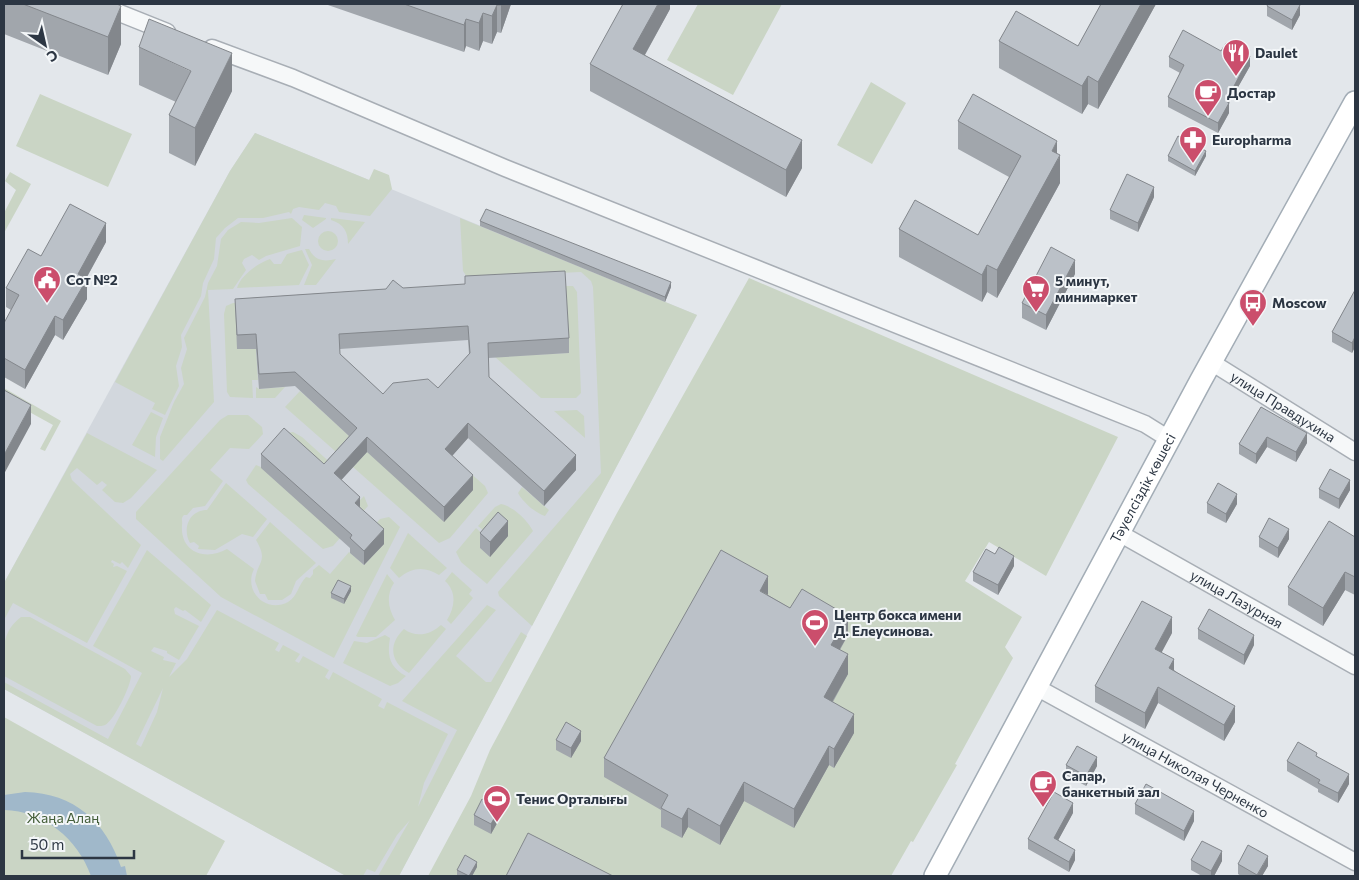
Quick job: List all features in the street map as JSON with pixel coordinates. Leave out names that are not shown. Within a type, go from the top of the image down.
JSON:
[{"type":"main road","name":"Тәуелсіздік көшесі","points":[[935,876],[1169,439],[1355,102]]},
{"type":"street","points":[[97,4],[178,36]]},
{"type":"street","points":[[196,42],[293,78],[504,168],[1145,424],[1169,439]]},
{"type":"street","name":"улица Правдухина","points":[[1211,362],[1355,452]]},
{"type":"street","name":"улица Лазурная","points":[[1119,533],[1355,666]]},
{"type":"street","name":"улица Николая Черненко","points":[[1036,687],[1355,862]]},
{"type":"shaded area","points":[[255,133],[697,315],[399,876],[346,876],[4,689],[4,583],[230,171]]},
{"type":"green space","points":[[698,4],[782,4],[733,95],[667,60]]},
{"type":"green space","points":[[871,82],[906,103],[872,164],[837,145]]},
{"type":"green space","points":[[40,94],[132,134],[108,187],[16,146]]},
{"type":"green space","points":[[255,133],[369,180],[374,169],[389,175],[392,189],[370,216],[339,212],[336,206],[325,203],[319,210],[299,207],[293,209],[291,214],[289,212],[263,218],[238,218],[225,228],[216,238],[214,259],[203,283],[201,296],[181,335],[182,347],[176,366],[179,386],[165,415],[152,409],[155,403],[115,382],[230,171]]},
{"type":"green space","points":[[10,172],[31,184],[4,233],[4,213],[16,190],[5,181]]},
{"type":"green space","points":[[304,215],[326,219],[313,228],[302,220]]},
{"type":"green space","points":[[292,218],[302,227],[300,246],[266,256],[259,260],[252,255],[244,259],[242,263],[246,270],[233,289],[208,290],[214,402],[163,461],[160,459],[160,437],[174,402],[184,384],[181,368],[187,349],[184,338],[205,297],[208,283],[217,266],[221,239],[228,230],[241,222],[259,223]]},
{"type":"green space","points":[[331,218],[365,222],[348,244],[344,229],[331,220]]},
{"type":"green space","points":[[460,218],[697,315],[532,626],[499,596],[498,592],[601,473],[593,287],[591,281],[581,272],[467,277],[463,271]]},
{"type":"green space","points":[[328,231],[335,234],[338,241],[335,248],[328,251],[321,248],[318,241],[321,234]]},
{"type":"green space","points":[[305,249],[309,249],[320,260],[336,259],[316,285],[304,285],[312,265]]},
{"type":"green space","points":[[302,250],[309,265],[299,285],[237,288],[250,270],[260,264],[270,259],[274,264],[281,264],[287,254]]},
{"type":"green space","points":[[749,278],[1118,437],[1046,576],[989,542],[965,581],[1022,617],[1005,647],[1013,658],[955,764],[957,765],[913,842],[911,841],[891,876],[428,876],[471,796],[490,750],[617,513]]},
{"type":"green space","points":[[565,286],[573,286],[577,292],[581,393],[576,398],[541,398],[495,357],[569,353]]},
{"type":"green space","points":[[299,299],[256,349],[258,380],[252,380],[253,398],[230,397],[227,392],[224,314],[226,306],[233,303]]},
{"type":"green space","points":[[256,387],[259,389],[285,387],[275,398],[256,398]]},
{"type":"green space","points":[[4,388],[61,421],[45,451],[40,449],[53,425],[4,398]]},
{"type":"green space","points":[[300,391],[357,443],[343,458],[285,407]]},
{"type":"green space","points":[[577,410],[584,416],[585,438],[554,411]]},
{"type":"green space","points":[[151,412],[163,418],[156,437],[155,457],[132,445]]},
{"type":"green space","points":[[228,415],[248,415],[262,427],[263,434],[249,449],[230,448],[210,470],[223,481],[205,506],[193,508],[187,515],[183,516],[182,535],[185,542],[196,552],[211,554],[227,549],[254,569],[251,577],[254,592],[265,603],[280,605],[288,602],[294,597],[303,580],[306,577],[310,578],[313,570],[319,565],[330,574],[349,552],[364,565],[384,544],[372,528],[380,519],[389,517],[400,527],[334,658],[221,597],[136,519],[136,512],[220,420]]},
{"type":"green space","points":[[293,432],[302,437],[335,467],[324,479],[287,433]]},
{"type":"green space","points":[[87,433],[157,470],[131,498],[123,503],[115,502],[102,490],[107,485],[102,481],[97,485],[77,468],[70,474],[72,480],[141,545],[128,568],[122,562],[120,564],[112,560],[113,567],[117,566],[127,571],[87,643],[13,603],[4,620],[4,583]]},
{"type":"green space","points":[[367,452],[451,456],[485,486],[488,493],[450,538],[439,543],[353,467]]},
{"type":"green space","points":[[256,465],[354,506],[364,496],[368,506],[333,546],[323,549],[248,484],[246,480]]},
{"type":"green space","points":[[226,483],[267,519],[253,537],[242,534],[215,550],[198,549],[199,546],[194,542],[190,543],[188,538],[187,526],[189,521],[196,513],[207,510]]},
{"type":"green space","points":[[522,487],[549,510],[545,516],[533,510],[523,500],[518,493]]},
{"type":"green space","points":[[501,504],[520,514],[533,531],[487,584],[461,562],[456,552],[476,528],[488,539],[480,548],[490,556],[490,536],[478,526],[495,507]]},
{"type":"green space","points":[[270,522],[316,563],[296,581],[291,594],[282,600],[268,600],[265,594],[260,594],[255,581],[262,557],[256,540]]},
{"type":"green space","points":[[408,533],[447,568],[439,575],[429,570],[419,569],[404,574],[399,578],[390,568]]},
{"type":"green space","points":[[147,550],[211,605],[201,622],[185,610],[183,611],[176,607],[174,609],[175,614],[199,626],[179,660],[167,653],[167,651],[154,647],[151,651],[164,657],[163,660],[176,663],[169,677],[187,659],[217,610],[279,643],[275,650],[279,652],[283,645],[300,654],[295,661],[299,663],[303,656],[329,670],[325,677],[329,680],[333,672],[382,699],[378,706],[384,709],[387,702],[448,734],[424,783],[418,807],[457,730],[402,701],[487,605],[496,610],[456,656],[486,682],[491,682],[521,632],[527,636],[399,876],[378,876],[410,820],[397,835],[375,872],[367,869],[363,876],[346,876],[4,689],[4,682],[108,739],[142,673],[93,646]],"holes":[[[163,688],[157,712],[141,747],[136,744]]]},
{"type":"green space","points":[[452,572],[472,590],[469,594],[473,598],[451,624],[447,620],[454,600],[452,590],[445,581]]},
{"type":"green space","points":[[387,574],[394,583],[391,588],[389,602],[395,620],[376,637],[358,637],[356,636]]},
{"type":"green space","points":[[21,617],[30,617],[125,669],[131,676],[121,702],[109,722],[97,726],[4,676],[6,636],[14,623]]},
{"type":"green space","points":[[441,625],[446,629],[409,673],[403,669],[398,664],[393,652],[395,641],[404,629],[413,634],[423,634]]},
{"type":"green space","points":[[385,635],[390,638],[389,655],[393,665],[406,676],[398,683],[390,686],[343,663],[354,641],[367,643]]},
{"type":"green space","name":"Жаңа Алаң","points":[[4,717],[225,841],[206,876],[4,876]]},
{"type":"water","points":[[25,792],[59,798],[73,804],[86,813],[107,836],[121,867],[125,866],[127,876],[91,876],[78,850],[58,830],[33,816],[4,810],[4,795]]},
{"type":"building","points":[[23,4],[117,4],[121,6],[108,37]]},
{"type":"building","points":[[404,4],[501,5],[497,5],[492,16],[483,13],[479,23],[466,19],[464,25]]},
{"type":"building","points":[[623,4],[658,4],[633,49],[802,140],[786,170],[590,64]]},
{"type":"building","points":[[1101,4],[1141,4],[1098,82],[1088,76],[1082,86],[999,41],[1016,11],[1078,46]]},
{"type":"building","points":[[1268,4],[1300,5],[1292,20],[1267,6]]},
{"type":"building","points":[[149,19],[232,53],[195,128],[169,115],[191,71],[139,47]]},
{"type":"building","points":[[1183,30],[1221,51],[1226,43],[1250,56],[1226,101],[1229,103],[1218,123],[1168,97],[1184,65],[1169,57]]},
{"type":"building","points":[[973,94],[1057,141],[1052,151],[1060,155],[997,270],[987,265],[982,275],[899,229],[915,200],[978,235],[1021,156],[958,121]]},
{"type":"building","points":[[1178,136],[1206,151],[1195,171],[1168,156]]},
{"type":"building","points":[[1127,174],[1154,187],[1138,223],[1110,210]]},
{"type":"building","points":[[70,204],[106,223],[78,274],[87,279],[63,320],[55,316],[25,370],[4,358],[4,323],[19,295],[6,288],[28,249],[41,256]]},
{"type":"building","points":[[486,209],[671,282],[665,297],[480,221]]},
{"type":"building","points":[[1051,247],[1075,260],[1046,315],[1022,303]]},
{"type":"building","points":[[565,271],[569,338],[488,343],[489,377],[576,455],[544,491],[468,423],[445,449],[473,475],[444,507],[367,437],[334,473],[360,497],[355,503],[384,529],[364,551],[350,538],[352,535],[261,454],[284,428],[324,464],[357,428],[295,372],[259,374],[256,334],[237,335],[235,299],[386,289],[393,280],[403,288],[465,284],[465,276]],"holes":[[[468,326],[470,353],[438,388],[428,379],[393,383],[383,394],[340,354],[339,334]]]},
{"type":"building","points":[[1355,290],[1355,337],[1352,343],[1332,332]]},
{"type":"building","points":[[4,390],[31,405],[4,455]]},
{"type":"building","points":[[1261,407],[1307,433],[1296,452],[1267,437],[1256,454],[1239,444]]},
{"type":"building","points":[[1330,469],[1350,480],[1339,499],[1319,489]]},
{"type":"building","points":[[1218,483],[1237,494],[1226,514],[1207,503]]},
{"type":"building","points":[[498,512],[508,521],[490,542],[480,533]]},
{"type":"building","points":[[1269,518],[1289,529],[1278,548],[1259,537]]},
{"type":"building","points":[[1329,521],[1355,537],[1355,577],[1345,572],[1323,608],[1288,587]]},
{"type":"building","points":[[999,547],[1014,556],[998,585],[973,572],[986,549],[995,554]]},
{"type":"building","points":[[721,550],[768,576],[760,591],[790,608],[802,589],[848,616],[831,645],[848,654],[824,697],[854,714],[834,749],[829,746],[794,809],[744,782],[720,826],[688,808],[682,819],[661,808],[668,795],[604,758]]},
{"type":"building","points":[[338,580],[351,586],[344,599],[331,593]]},
{"type":"building","points":[[1142,601],[1172,617],[1155,649],[1174,659],[1169,668],[1235,706],[1224,725],[1158,687],[1145,713],[1095,686]]},
{"type":"building","points":[[1209,609],[1254,635],[1244,655],[1198,629]]},
{"type":"building","points":[[566,722],[581,731],[571,748],[556,740]]},
{"type":"building","points":[[1298,742],[1317,753],[1316,756],[1349,774],[1338,793],[1318,783],[1320,780],[1287,761]]},
{"type":"building","points":[[1077,746],[1097,757],[1086,776],[1066,765]]},
{"type":"building","points":[[1146,784],[1194,811],[1184,831],[1135,804]]},
{"type":"building","points":[[1054,792],[1073,803],[1054,838],[1075,850],[1069,862],[1028,839]]},
{"type":"building","points":[[482,799],[500,808],[491,824],[474,815]]},
{"type":"building","points":[[528,833],[613,876],[506,876]]},
{"type":"building","points":[[1202,841],[1222,851],[1211,871],[1191,860]]},
{"type":"building","points":[[1248,845],[1268,856],[1257,875],[1238,864]]},
{"type":"building","points":[[465,855],[477,862],[469,876],[457,870]]},
{"type":"place","name":"Daulet","points":[[1236,77]]},
{"type":"place","name":"Достар","points":[[1208,117]]},
{"type":"place","name":"Europharma","points":[[1193,164]]},
{"type":"place","name":"Сот №2","points":[[47,304]]},
{"type":"place","name":"5 минут, минимаркет","points":[[1036,313]]},
{"type":"place","name":"Moscow","points":[[1253,327]]},
{"type":"place","name":"Центр бокса имени Д. Елеусинова.","points":[[815,647]]},
{"type":"place","name":"Сапар, банкетный зал","points":[[1043,808]]},
{"type":"place","name":"Тенис Орталығы","points":[[497,823]]}]
